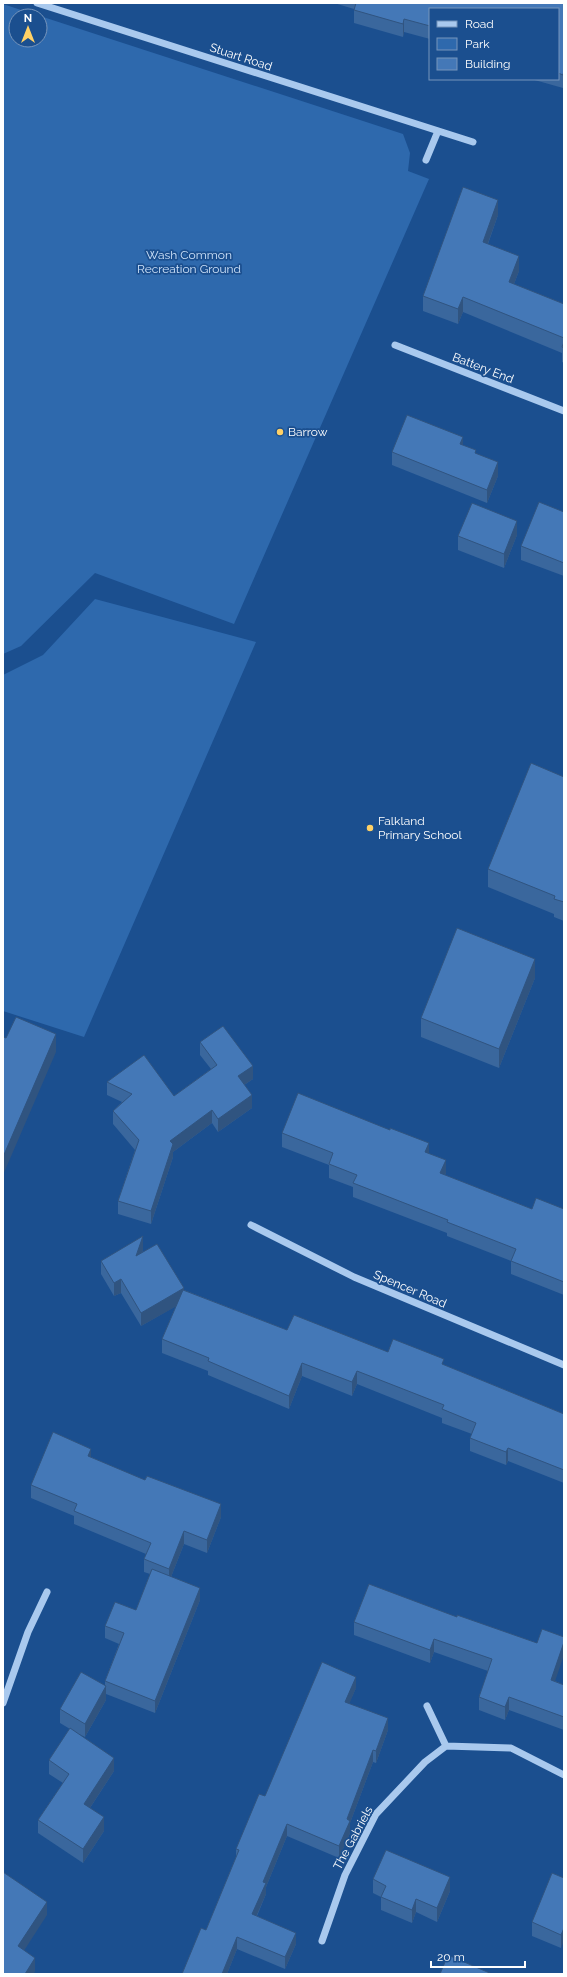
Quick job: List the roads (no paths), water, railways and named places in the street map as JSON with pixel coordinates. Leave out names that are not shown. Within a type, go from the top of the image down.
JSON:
[{"type":"street","name":"Stuart Road","points":[[37,3],[473,142]]},
{"type":"street","points":[[426,160],[438,131]]},
{"type":"street","name":"Battery End","points":[[395,345],[564,411]]},
{"type":"street","name":"Spencer Road","points":[[251,1225],[354,1277],[564,1365]]},
{"type":"street","points":[[3,1703],[28,1632],[47,1592]]},
{"type":"street","points":[[427,1706],[446,1746],[511,1748],[564,1775]]},
{"type":"street","name":"The Gabriels","points":[[322,1941],[345,1875],[376,1814],[425,1762],[446,1746]]},
{"type":"place","name":"Barrow","points":[[280,432]]},
{"type":"place","name":"Falkland Primary School","points":[[370,828]]},
{"type":"park label","name":"Wash Common Recreation Ground","points":[[189,262]]}]
